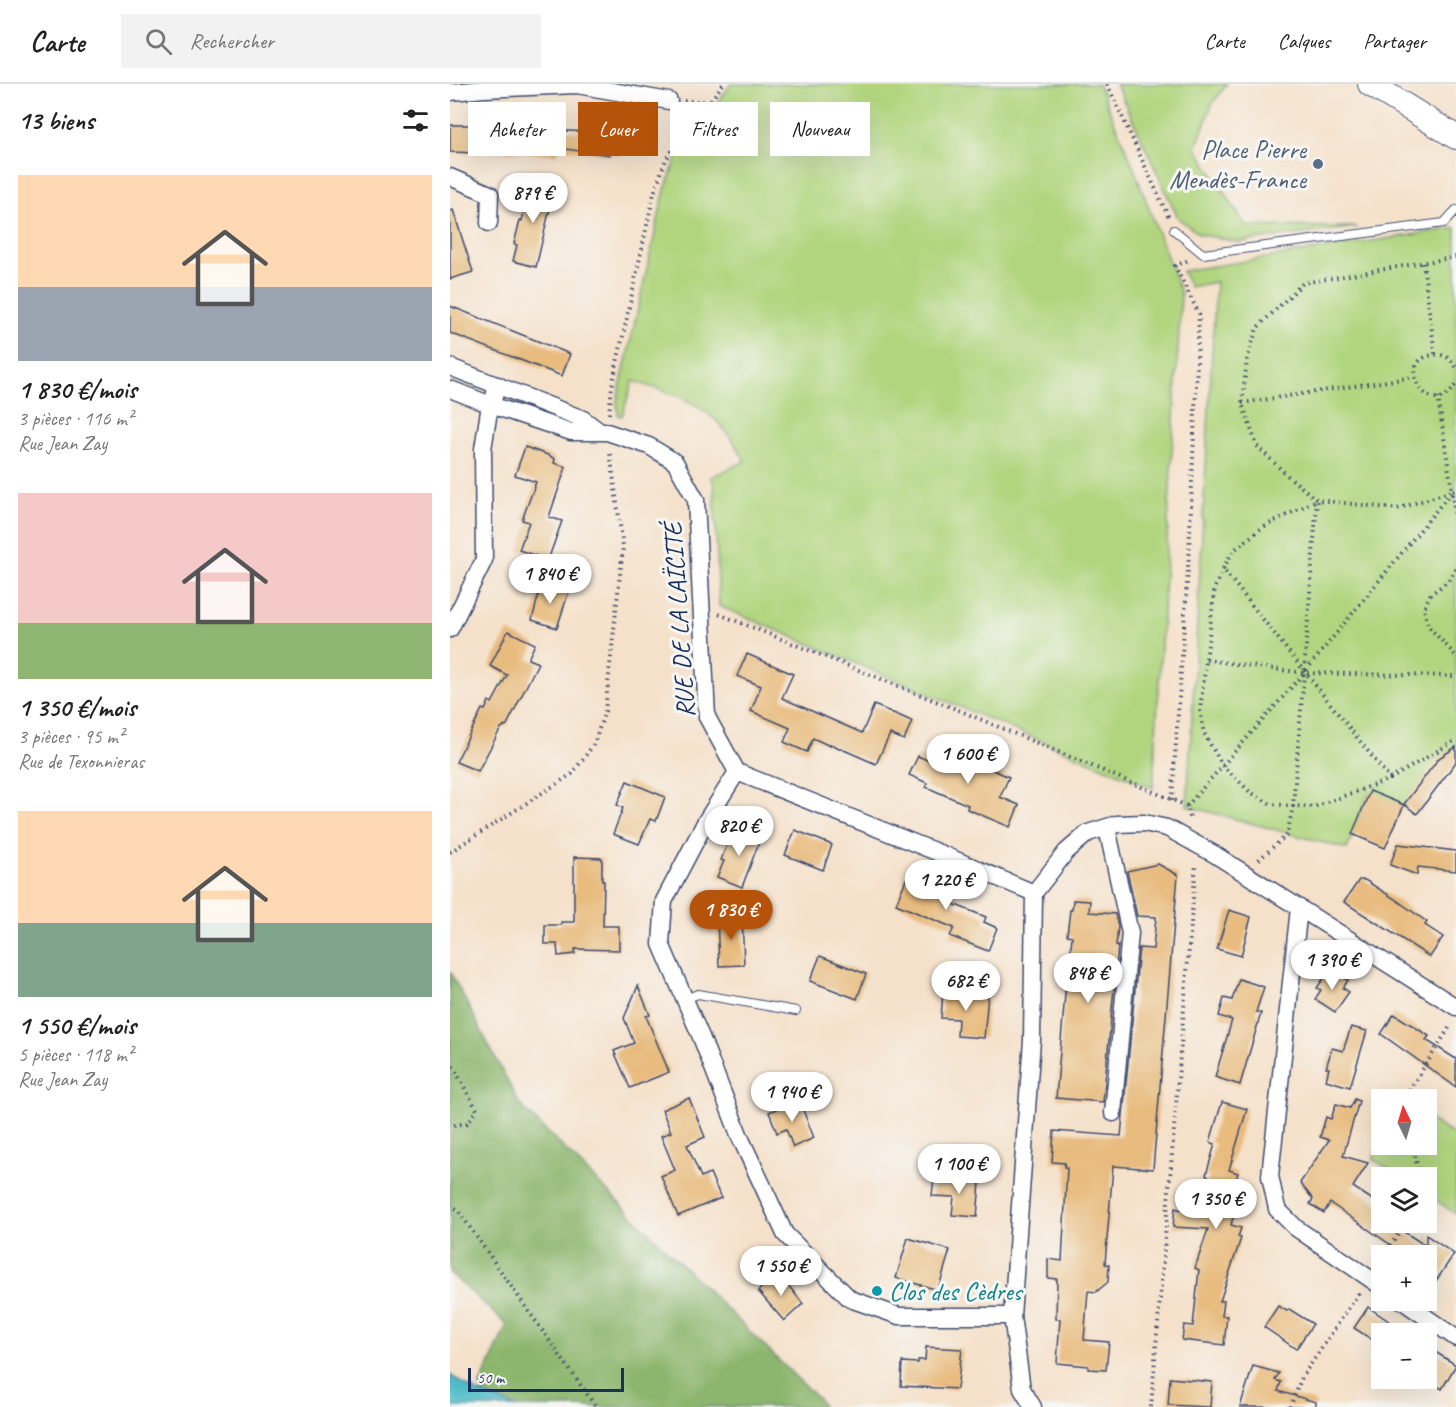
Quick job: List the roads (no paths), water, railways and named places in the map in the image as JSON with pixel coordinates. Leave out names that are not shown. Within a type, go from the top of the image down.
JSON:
[{"type":"main road","points":[[1370,84],[1456,137]]},
{"type":"street","points":[[450,92],[577,85],[669,101]]},
{"type":"street","points":[[450,177],[490,194],[489,224]]},
{"type":"street","points":[[450,367],[583,419],[603,432]]},
{"type":"street","points":[[450,629],[484,560],[483,449],[490,405],[498,385]]},
{"type":"street","points":[[450,389],[571,432],[603,432]]},
{"type":"street","name":"RUE DE LA LAÏCITÉ","points":[[603,432],[649,446],[675,462],[696,500],[707,717],[737,772]]},
{"type":"street","points":[[1012,1316],[898,1316],[850,1299],[785,1234],[740,1137],[661,944],[664,901],[706,821],[737,772],[1034,893]]},
{"type":"street","points":[[1033,1407],[1022,1389],[1012,1316],[1032,1040],[1034,893],[1066,852],[1088,833],[1117,824],[1144,823],[1167,828],[1244,873],[1456,1007]]},
{"type":"street","points":[[1107,828],[1130,933],[1113,1113]]},
{"type":"street","points":[[1299,908],[1270,1176],[1277,1209],[1296,1228],[1371,1280]]},
{"type":"street","points":[[1417,1311],[1456,1338]]},
{"type":"lane","points":[[1174,230],[1203,254],[1444,223],[1456,210]]},
{"type":"lane","points":[[685,999],[698,994],[796,1011]]},
{"type":"water","points":[[450,1375],[477,1392],[517,1407],[450,1407]]},
{"type":"place","name":"Place Pierre Mendès-France","points":[[1318,164]]},
{"type":"place","name":"Clos des Cèdres","points":[[877,1291]]}]
